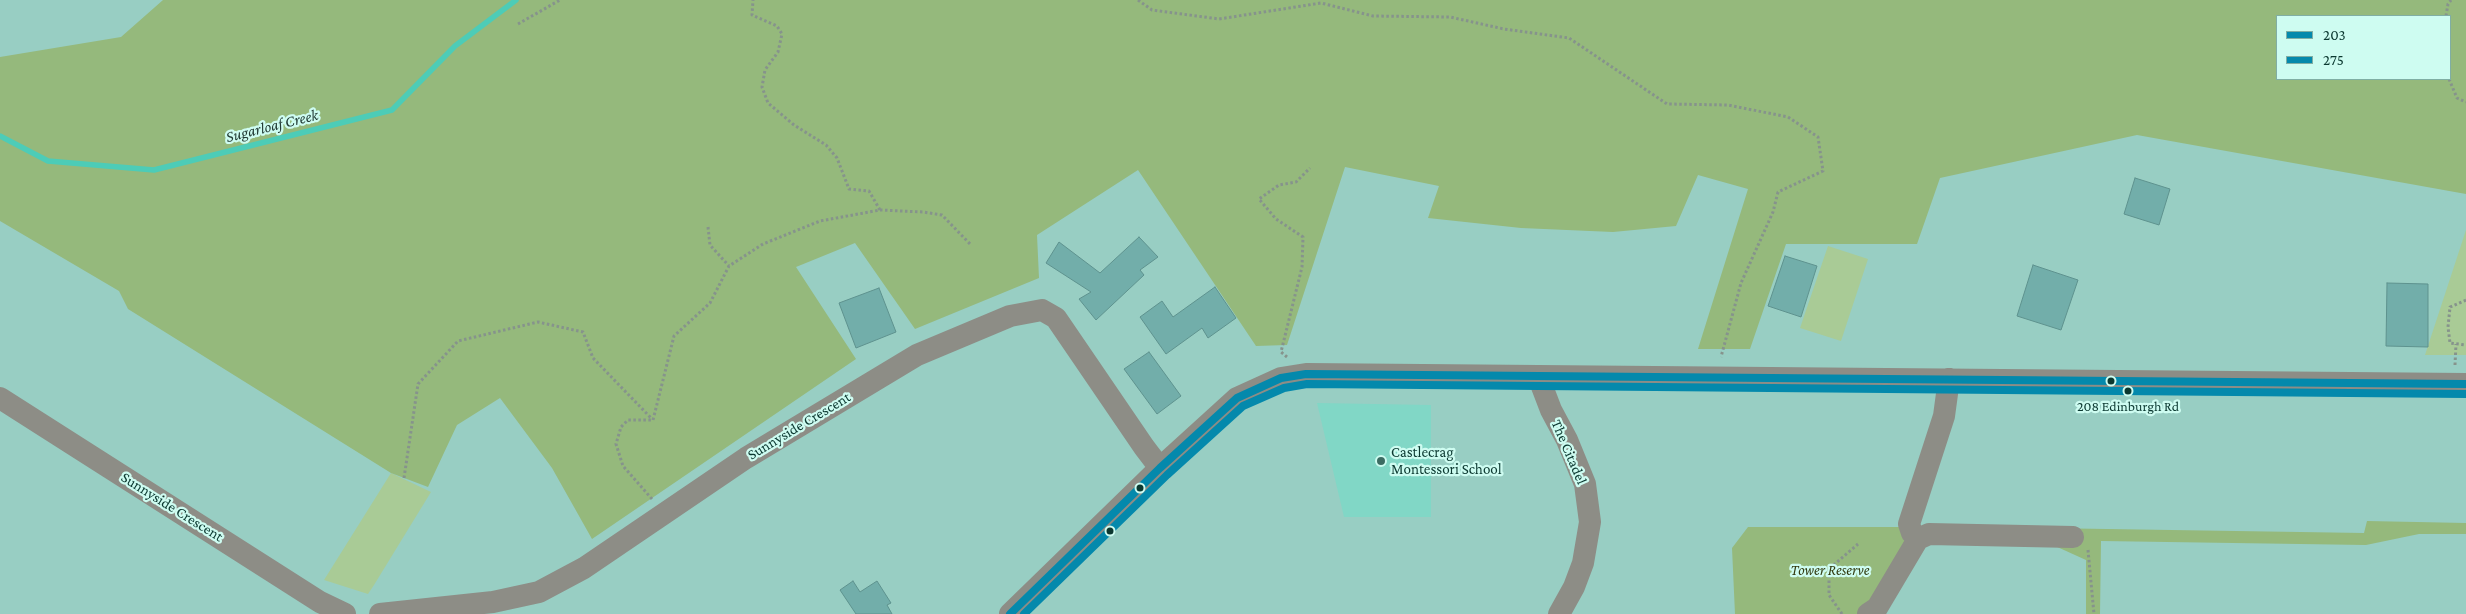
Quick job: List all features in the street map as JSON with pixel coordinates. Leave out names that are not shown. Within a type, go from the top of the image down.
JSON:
[{"type":"street","name":"Sunnyside Crescent","points":[[380,614],[494,602],[539,592],[584,568],[746,458],[917,355],[1010,316],[1042,310],[1056,318],[1144,448],[1160,468]]},
{"type":"street","points":[[1010,614],[1160,468],[1237,398],[1281,378],[1306,374],[2466,384]]},
{"type":"street","name":"The Citadel","points":[[1538,376],[1551,410],[1585,484],[1590,522],[1583,563],[1574,587],[1559,614]]},
{"type":"street","points":[[1918,538],[1912,533],[1909,524],[1944,416],[1949,379]]},
{"type":"street","name":"Sunnyside Crescent","points":[[0,398],[320,602],[345,614]]},
{"type":"street","points":[[1868,614],[1877,608],[1918,538],[1929,534],[2073,537]]},
{"type":"path","points":[[518,24],[560,0]]},
{"type":"path","points":[[754,0],[752,15],[777,26],[782,34],[778,52],[765,70],[762,87],[768,104],[826,145],[837,158],[849,189],[868,191],[880,210]]},
{"type":"path","points":[[1138,0],[1152,10],[1219,19],[1321,3],[1373,16],[1450,17],[1504,29],[1569,38],[1667,104],[1728,105],[1788,117],[1796,122],[1818,137],[1823,171],[1778,192],[1774,212],[1741,283],[1716,377]]},
{"type":"path","points":[[2446,15],[2448,4],[2451,0]]},
{"type":"path","points":[[2449,80],[2457,98],[2466,102]]},
{"type":"path","points":[[1306,374],[1281,352],[1302,267],[1303,237],[1276,219],[1259,199],[1279,185],[1296,182],[1310,168]]},
{"type":"path","points":[[653,420],[674,336],[710,303],[729,266],[763,244],[820,221],[880,210],[923,212],[942,216],[971,245]]},
{"type":"path","points":[[708,227],[710,246],[729,266]]},
{"type":"path","points":[[2466,300],[2450,307],[2448,327],[2450,343],[2466,345]]},
{"type":"path","points":[[404,478],[418,384],[458,341],[538,322],[583,332],[594,358],[653,420]]},
{"type":"path","points":[[653,420],[628,420],[621,428],[616,444],[623,466],[665,514]]},
{"type":"path","points":[[2073,537],[2088,545],[2094,614]]},
{"type":"path","points":[[1842,614],[1829,595],[1829,569],[1858,544]]},
{"type":"shaded area","points":[[2466,230],[2466,355],[2425,355]]},
{"type":"shaded area","points":[[1828,246],[1868,259],[1841,341],[1800,328]]},
{"type":"shaded area","name":"Castlecrag Montessori School","points":[[1317,403],[1431,405],[1431,517],[1344,517]]},
{"type":"shaded area","points":[[391,473],[431,492],[374,585],[368,594],[324,580]]},
{"type":"green space","points":[[163,0],[2466,0],[2466,194],[2137,135],[1940,178],[1917,244],[1786,244],[1750,349],[1698,349],[1748,189],[1698,175],[1676,226],[1613,232],[1521,228],[1428,218],[1439,186],[1345,167],[1287,345],[1256,346],[1138,170],[1037,235],[1039,278],[915,329],[855,243],[796,267],[856,359],[592,539],[552,468],[500,398],[457,425],[428,487],[391,473],[128,309],[119,291],[0,221],[0,57],[121,37]]},
{"type":"green space","points":[[2367,521],[2466,523],[2466,534],[2419,534],[2366,545],[2101,541],[2100,614],[2086,614],[2086,560],[2044,541],[2043,528],[2364,533]]},
{"type":"green space","name":"Tower Reserve","points":[[1748,527],[1922,527],[1885,614],[1735,614],[1732,548]]},
{"type":"building","points":[[2135,178],[2170,189],[2159,225],[2124,214]]},
{"type":"building","points":[[1139,237],[1158,257],[1140,270],[1144,275],[1096,320],[1079,299],[1091,292],[1046,263],[1059,242],[1100,273]]},
{"type":"building","points":[[1785,256],[1817,266],[1801,317],[1768,306]]},
{"type":"building","points":[[2033,265],[2078,280],[2061,330],[2017,316]]},
{"type":"building","points":[[2387,283],[2428,284],[2428,347],[2386,346]]},
{"type":"building","points":[[1215,287],[1236,318],[1208,338],[1202,328],[1166,354],[1140,317],[1162,301],[1173,317]]},
{"type":"building","points":[[879,288],[896,332],[856,348],[839,303]]},
{"type":"building","points":[[1149,352],[1181,396],[1157,414],[1124,369]]},
{"type":"building","points":[[853,581],[860,592],[877,581],[891,603],[887,605],[892,614],[856,614],[840,590]]},
{"type":"waterway","name":"Sugarloaf Creek","points":[[0,136],[48,161],[154,170],[392,110],[455,46],[516,0]]},
{"type":"transit line","name":"203","points":[[1010,614],[1160,468],[1237,398],[1281,378],[1306,374],[2466,384]]},
{"type":"transit line","name":"275","points":[[1024,614],[1167,475],[1243,406],[1284,388],[1307,384],[2466,394]]},
{"type":"place","name":"208 Edinburgh Rd","points":[[2128,391]]},
{"type":"place","name":"Castlecrag Montessori School","points":[[1381,461]]}]
